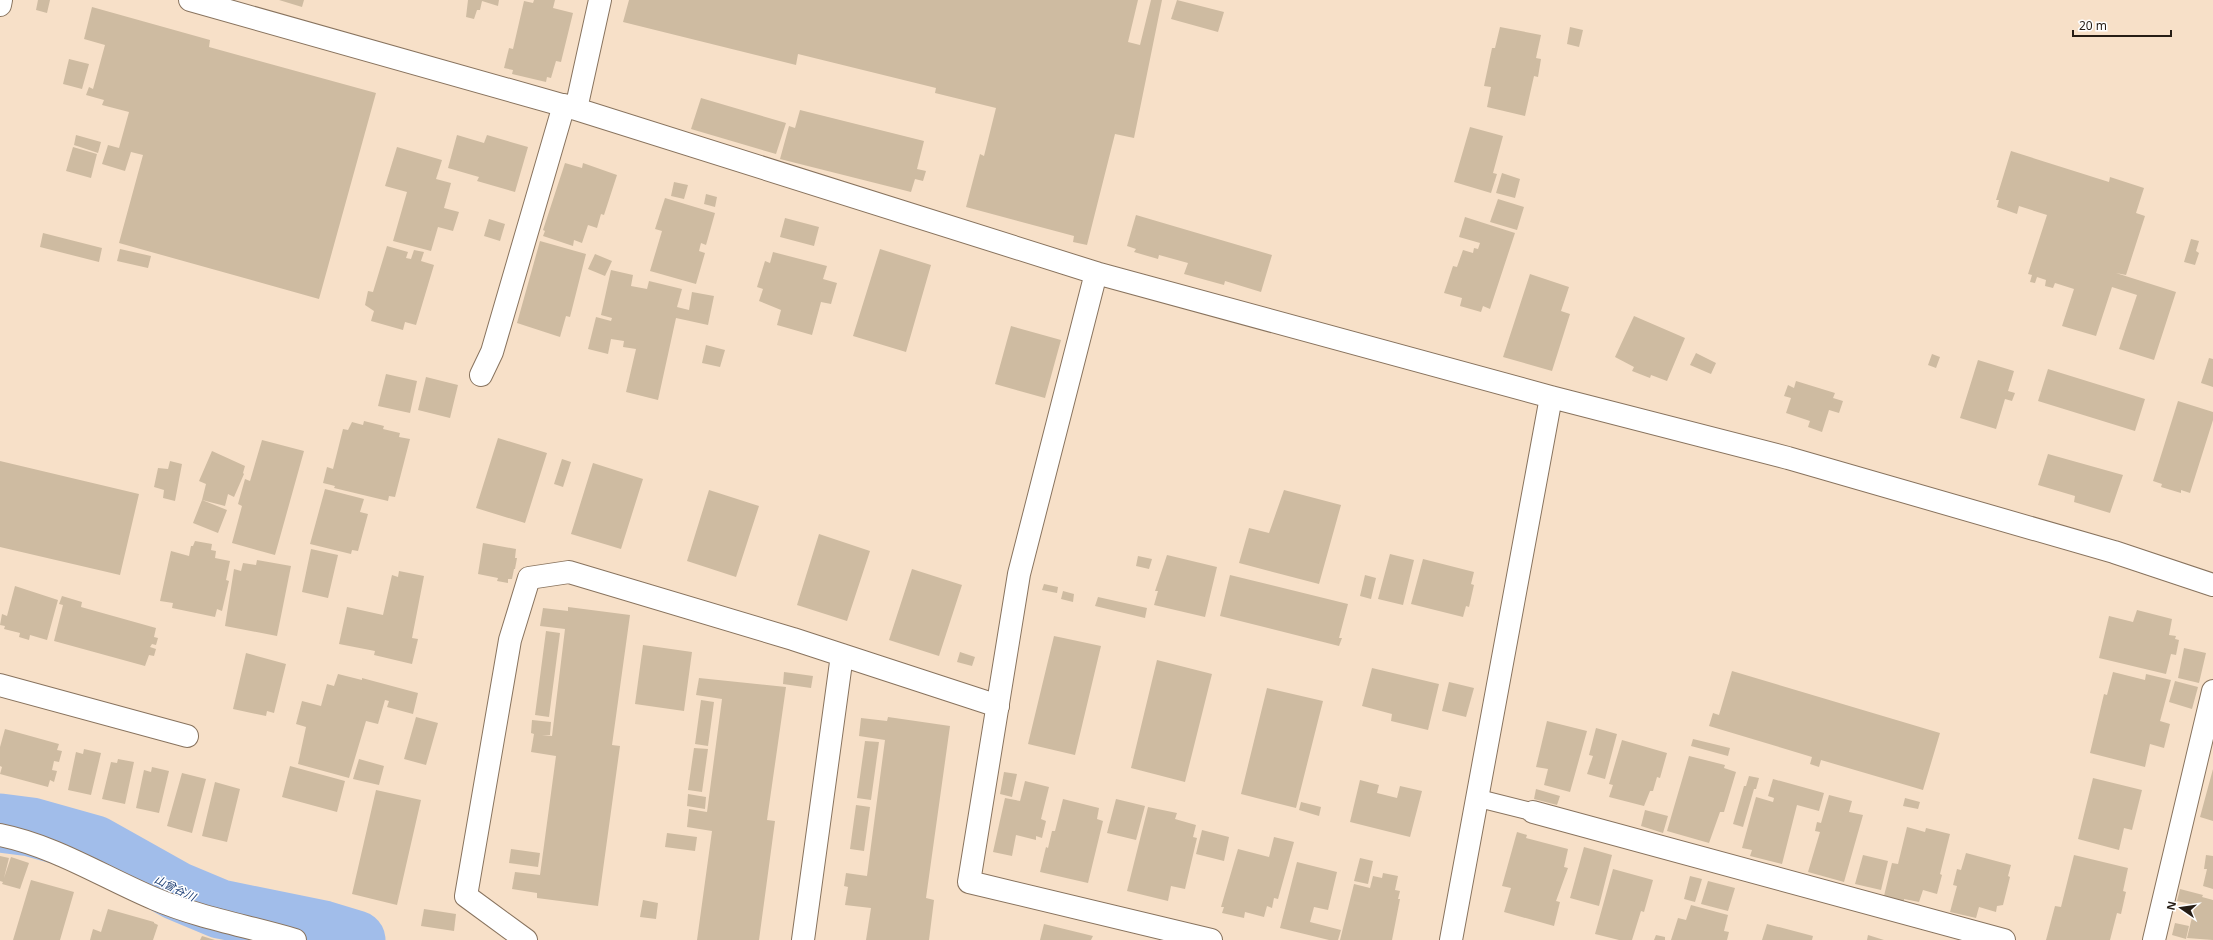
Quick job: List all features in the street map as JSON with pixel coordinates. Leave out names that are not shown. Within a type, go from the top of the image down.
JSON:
[{"type":"street","points":[[0,5],[1,0]]},
{"type":"street","points":[[190,0],[570,107],[1096,273],[1551,397],[1796,460],[2114,552],[2213,585]]},
{"type":"street","points":[[481,375],[492,352],[570,107],[600,0]]},
{"type":"street","points":[[1096,273],[1018,574],[969,882],[1211,940]]},
{"type":"street","points":[[1451,940],[1551,397]]},
{"type":"street","points":[[526,940],[466,896],[510,640],[529,578],[569,572],[842,655],[998,706]]},
{"type":"street","points":[[803,940],[842,655]]},
{"type":"street","points":[[0,685],[187,736]]},
{"type":"street","points":[[2154,940],[2213,690]]},
{"type":"street","points":[[1533,812],[2004,940]]},
{"type":"street","points":[[0,835],[18,839],[61,854],[155,899],[210,919],[295,940]]},
{"type":"lane","points":[[1477,798],[1533,812]]},
{"type":"building","points":[[38,0],[50,0],[47,13],[36,10]]},
{"type":"building","points":[[279,0],[304,0],[302,7]]},
{"type":"building","points":[[468,0],[499,0],[498,6],[482,1],[480,10],[477,10],[474,19],[466,17]]},
{"type":"building","points":[[534,0],[555,0],[553,8],[573,13],[561,62],[556,61],[551,78],[547,77],[546,82],[512,74],[513,70],[504,68],[509,48],[513,49],[524,1],[533,3]]},
{"type":"building","points":[[629,0],[1138,0],[1128,42],[1140,45],[1151,0],[1162,0],[1134,138],[1115,134],[1087,245],[1073,242],[1074,236],[966,207],[980,154],[984,156],[996,108],[935,93],[936,88],[798,54],[796,65],[623,22]]},
{"type":"building","points":[[1177,0],[1224,12],[1218,32],[1171,19]]},
{"type":"building","points":[[92,7],[210,40],[209,47],[376,93],[319,299],[119,243],[143,155],[131,152],[125,171],[102,164],[108,145],[119,148],[129,112],[102,105],[104,100],[86,95],[89,87],[93,89],[105,45],[84,39]]},
{"type":"building","points":[[1500,27],[1541,35],[1536,58],[1541,59],[1538,77],[1534,76],[1525,116],[1487,107],[1491,87],[1484,86],[1492,48],[1495,48]]},
{"type":"building","points":[[1570,27],[1583,30],[1579,47],[1567,44]]},
{"type":"building","points":[[69,59],[89,64],[82,89],[63,84]]},
{"type":"building","points":[[701,98],[786,123],[776,154],[691,129]]},
{"type":"building","points":[[800,110],[924,141],[917,169],[926,171],[923,181],[915,179],[911,192],[780,159],[789,126],[795,128]]},
{"type":"building","points":[[1470,127],[1503,136],[1493,173],[1497,174],[1491,193],[1454,182]]},
{"type":"building","points":[[76,135],[101,142],[98,153],[74,145]]},
{"type":"building","points":[[457,135],[484,143],[487,135],[528,147],[515,192],[477,181],[479,177],[448,168]]},
{"type":"building","points":[[73,147],[97,154],[91,178],[66,171]]},
{"type":"building","points":[[397,147],[442,160],[436,179],[451,183],[444,208],[459,212],[453,231],[438,227],[431,251],[393,241],[407,192],[385,186]]},
{"type":"building","points":[[2011,151],[2109,182],[2110,177],[2144,188],[2136,213],[2145,216],[2126,275],[2116,273],[2176,292],[2154,360],[2119,349],[2137,295],[2112,287],[2096,336],[2062,326],[2074,289],[2055,283],[2053,288],[2045,286],[2046,280],[2037,277],[2035,283],[2030,282],[2032,275],[2028,274],[2047,215],[2019,206],[2017,214],[1997,207],[1999,200],[1996,200]]},
{"type":"building","points":[[565,163],[582,168],[583,163],[617,175],[604,215],[601,214],[597,228],[588,225],[582,243],[574,240],[573,246],[543,236],[545,231],[543,230]]},
{"type":"building","points":[[1502,173],[1520,179],[1515,198],[1496,193]]},
{"type":"building","points":[[674,182],[688,185],[684,199],[671,196]]},
{"type":"building","points":[[706,194],[717,197],[715,207],[704,204]]},
{"type":"building","points":[[665,198],[715,213],[706,245],[701,243],[699,251],[705,253],[696,284],[650,271],[662,231],[655,229]]},
{"type":"building","points":[[1498,199],[1524,207],[1517,230],[1490,222]]},
{"type":"building","points":[[1136,215],[1272,255],[1261,292],[1225,281],[1224,285],[1184,274],[1188,263],[1159,255],[1158,259],[1134,252],[1136,249],[1127,246]]},
{"type":"building","points":[[1465,217],[1515,233],[1490,309],[1483,306],[1481,312],[1460,306],[1462,298],[1444,293],[1453,266],[1457,267],[1463,250],[1473,253],[1474,248],[1478,249],[1480,243],[1459,237]]},
{"type":"building","points":[[785,218],[819,227],[814,246],[780,237]]},
{"type":"building","points":[[489,219],[505,224],[500,241],[484,236]]},
{"type":"building","points":[[43,233],[102,248],[99,262],[40,247]]},
{"type":"building","points":[[2191,239],[2199,241],[2196,251],[2199,253],[2195,265],[2184,262]]},
{"type":"building","points":[[540,241],[586,254],[570,317],[566,316],[560,337],[517,323]]},
{"type":"building","points":[[387,246],[408,252],[406,258],[411,259],[414,250],[424,252],[421,261],[434,265],[416,325],[405,322],[403,330],[371,321],[374,311],[365,305],[368,291],[373,292]]},
{"type":"building","points":[[120,249],[151,256],[148,268],[117,261]]},
{"type":"building","points":[[880,249],[931,265],[906,352],[853,336]]},
{"type":"building","points":[[773,252],[827,266],[823,279],[837,283],[831,304],[821,302],[812,335],[777,325],[781,310],[759,301],[763,289],[757,287],[765,261],[770,263]]},
{"type":"building","points":[[595,254],[612,261],[605,276],[588,269]]},
{"type":"building","points":[[611,270],[633,275],[631,286],[647,289],[649,281],[682,289],[677,307],[689,310],[692,292],[714,296],[708,325],[676,318],[658,400],[626,392],[636,349],[623,347],[624,341],[611,339],[608,354],[588,349],[596,317],[611,321],[612,318],[601,315]]},
{"type":"building","points":[[1530,274],[1569,287],[1561,311],[1570,314],[1552,371],[1503,357]]},
{"type":"building","points":[[1634,316],[1685,338],[1667,381],[1651,375],[1650,378],[1632,371],[1634,367],[1615,357]]},
{"type":"building","points":[[1011,326],[1061,340],[1045,398],[995,384]]},
{"type":"building","points":[[706,345],[725,350],[720,367],[702,363]]},
{"type":"building","points":[[1696,353],[1716,363],[1711,374],[1690,365]]},
{"type":"building","points":[[1932,354],[1940,357],[1936,368],[1928,365]]},
{"type":"building","points":[[2209,358],[2213,359],[2213,387],[2201,383]]},
{"type":"building","points":[[1978,360],[2014,371],[2008,391],[2015,393],[2012,401],[2005,399],[1996,429],[1960,418]]},
{"type":"building","points":[[2048,369],[2145,399],[2135,431],[2038,401]]},
{"type":"building","points":[[386,374],[417,381],[410,413],[378,406]]},
{"type":"building","points":[[426,377],[458,385],[450,418],[418,410]]},
{"type":"building","points":[[1796,381],[1835,393],[1833,398],[1843,401],[1839,413],[1829,410],[1822,432],[1808,427],[1810,421],[1786,413],[1791,398],[1784,396],[1788,385],[1794,388]]},
{"type":"building","points":[[2178,401],[2213,412],[2213,420],[2190,493],[2181,490],[2181,493],[2161,487],[2162,484],[2153,481]]},
{"type":"building","points":[[364,421],[384,426],[383,429],[400,433],[399,437],[410,439],[395,497],[389,496],[388,501],[334,488],[335,486],[323,483],[327,467],[333,469],[343,429],[348,430],[352,422],[363,425]]},
{"type":"building","points":[[498,438],[547,453],[525,523],[476,508]]},
{"type":"building","points":[[262,440],[304,451],[275,555],[232,543],[242,506],[238,504],[245,479],[250,481]]},
{"type":"building","points":[[212,451],[245,466],[244,474],[234,497],[228,494],[225,506],[202,500],[206,484],[199,481]]},
{"type":"building","points":[[2048,454],[2123,475],[2110,513],[2074,502],[2075,496],[2038,485]]},
{"type":"building","points":[[562,459],[571,462],[563,487],[554,484]]},
{"type":"building","points":[[0,461],[139,494],[120,575],[0,547]]},
{"type":"building","points":[[170,461],[182,464],[175,501],[163,498],[164,490],[154,487],[158,468],[168,469]]},
{"type":"building","points":[[593,463],[643,479],[621,549],[571,534]]},
{"type":"building","points":[[325,489],[364,499],[360,512],[368,514],[358,551],[352,550],[351,554],[310,544]]},
{"type":"building","points":[[709,490],[759,506],[736,577],[687,561]]},
{"type":"building","points":[[1284,490],[1341,505],[1319,584],[1239,563],[1249,528],[1269,533]]},
{"type":"building","points":[[202,500],[227,510],[218,533],[193,523]]},
{"type":"building","points":[[819,534],[870,551],[847,621],[797,605]]},
{"type":"building","points":[[195,541],[212,544],[211,550],[216,551],[215,558],[230,561],[226,580],[229,581],[222,611],[217,609],[215,617],[172,608],[173,603],[160,601],[171,551],[189,556],[191,546],[193,546]]},
{"type":"building","points":[[483,543],[516,549],[515,558],[517,558],[515,569],[512,579],[508,579],[508,583],[497,581],[498,578],[478,574]]},
{"type":"building","points":[[311,549],[338,555],[328,598],[302,592]]},
{"type":"building","points":[[1390,554],[1414,560],[1403,605],[1378,599]]},
{"type":"building","points":[[1167,555],[1217,567],[1205,617],[1154,605],[1158,591],[1155,591]]},
{"type":"building","points":[[1138,556],[1152,559],[1149,569],[1136,566]]},
{"type":"building","points":[[1423,559],[1474,572],[1471,584],[1474,585],[1469,607],[1466,606],[1463,617],[1411,604]]},
{"type":"building","points":[[257,560],[291,566],[277,636],[225,626],[234,569],[241,571],[243,563],[256,565]]},
{"type":"building","points":[[912,569],[962,585],[939,656],[889,640]]},
{"type":"building","points":[[399,571],[424,576],[412,638],[418,639],[412,664],[374,655],[375,651],[339,644],[347,607],[383,615],[392,575],[398,577]]},
{"type":"building","points":[[1230,575],[1348,604],[1339,638],[1342,638],[1339,646],[1220,616]]},
{"type":"building","points":[[1365,575],[1376,578],[1371,599],[1360,596]]},
{"type":"building","points":[[1044,584],[1058,587],[1057,593],[1042,590]]},
{"type":"building","points":[[15,586],[58,600],[47,640],[30,635],[29,640],[19,637],[20,633],[4,629],[5,626],[0,625],[2,614],[7,616]]},
{"type":"building","points":[[1063,591],[1074,594],[1073,602],[1061,599]]},
{"type":"building","points":[[62,596],[82,602],[81,607],[156,628],[154,637],[158,638],[156,645],[152,644],[150,647],[156,649],[154,656],[149,655],[145,666],[54,641],[63,605],[59,604]]},
{"type":"building","points":[[1098,597],[1147,608],[1145,618],[1095,606]]},
{"type":"building","points":[[568,607],[630,615],[612,745],[620,746],[598,906],[537,898],[537,893],[512,889],[515,872],[540,875],[556,756],[531,752],[534,734],[531,733],[532,720],[551,722],[550,735],[542,735],[552,736],[565,629],[540,626],[543,608],[568,611]]},
{"type":"building","points":[[2137,610],[2172,619],[2169,635],[2176,636],[2175,639],[2179,640],[2176,655],[2171,654],[2166,674],[2099,658],[2109,616],[2133,622]]},
{"type":"building","points":[[546,631],[560,633],[549,717],[535,715]]},
{"type":"building","points":[[1054,636],[1101,646],[1075,755],[1028,744]]},
{"type":"building","points":[[643,645],[692,652],[684,711],[635,704]]},
{"type":"building","points":[[2184,648],[2206,653],[2199,683],[2178,678]]},
{"type":"building","points":[[960,652],[975,657],[972,666],[957,662]]},
{"type":"building","points":[[246,653],[286,664],[274,713],[267,711],[266,716],[233,709]]},
{"type":"building","points":[[1157,660],[1212,674],[1185,782],[1131,768]]},
{"type":"building","points":[[1372,668],[1439,684],[1428,730],[1391,721],[1392,714],[1362,706]]},
{"type":"building","points":[[1732,671],[1940,733],[1923,790],[1821,760],[1819,767],[1810,764],[1812,757],[1709,726],[1713,713],[1719,715]]},
{"type":"building","points":[[784,672],[813,676],[811,688],[783,684]]},
{"type":"building","points":[[2113,672],[2145,680],[2146,674],[2171,680],[2160,721],[2170,724],[2164,748],[2150,744],[2145,767],[2090,753],[2104,694],[2107,695]]},
{"type":"building","points":[[338,674],[362,680],[362,678],[418,693],[413,714],[387,707],[389,701],[385,700],[378,724],[366,721],[349,778],[298,764],[306,727],[296,724],[302,701],[321,706],[327,684],[334,686]]},
{"type":"building","points":[[699,678],[786,687],[767,820],[775,821],[759,940],[697,940],[712,831],[687,827],[689,809],[707,812],[722,699],[696,695]]},
{"type":"building","points":[[2175,681],[2198,687],[2192,709],[2169,702]]},
{"type":"building","points":[[1449,682],[1474,688],[1466,717],[1442,711]]},
{"type":"building","points":[[1267,688],[1323,701],[1296,808],[1241,794]]},
{"type":"building","points":[[701,700],[714,702],[708,746],[695,744]]},
{"type":"building","points":[[416,717],[438,723],[426,765],[404,759]]},
{"type":"building","points":[[888,717],[950,726],[926,898],[934,900],[929,940],[866,940],[871,908],[845,905],[848,887],[844,886],[846,873],[867,876],[885,740],[859,736],[861,718],[887,721]]},
{"type":"building","points":[[1547,721],[1587,731],[1570,792],[1544,785],[1548,769],[1536,767]]},
{"type":"building","points":[[1596,728],[1617,734],[1605,779],[1587,774],[1593,756],[1589,755]]},
{"type":"building","points":[[5,729],[59,744],[57,750],[62,751],[59,762],[54,761],[52,770],[57,771],[54,782],[50,780],[48,787],[0,774],[2,767],[0,766],[0,747]]},
{"type":"building","points":[[1693,739],[1730,748],[1728,756],[1691,746]]},
{"type":"building","points":[[1622,740],[1667,753],[1660,778],[1657,777],[1653,791],[1650,791],[1644,806],[1609,797],[1613,785],[1609,784]]},
{"type":"building","points":[[865,741],[879,742],[871,800],[857,798]]},
{"type":"building","points":[[694,748],[708,749],[702,792],[688,790]]},
{"type":"building","points":[[84,749],[101,753],[91,795],[68,790],[76,752],[83,754]]},
{"type":"building","points":[[1689,756],[1725,765],[1724,768],[1736,772],[1724,812],[1720,812],[1709,843],[1667,831]]},
{"type":"building","points":[[118,759],[134,762],[125,804],[102,799],[111,762],[117,763]]},
{"type":"building","points":[[359,759],[384,766],[379,785],[353,779]]},
{"type":"building","points":[[290,766],[345,781],[337,812],[282,797]]},
{"type":"building","points":[[152,767],[169,771],[159,813],[136,808],[144,770],[151,772]]},
{"type":"building","points":[[2213,769],[2213,821],[2200,817]]},
{"type":"building","points":[[1004,772],[1017,774],[1012,797],[1000,794]]},
{"type":"building","points":[[182,773],[206,779],[192,833],[167,826]]},
{"type":"building","points":[[1749,776],[1759,778],[1756,789],[1754,789],[1743,827],[1733,824],[1744,786],[1746,786]]},
{"type":"building","points":[[2093,778],[2142,790],[2132,830],[2124,828],[2119,850],[2078,839]]},
{"type":"building","points":[[1773,779],[1824,793],[1819,811],[1797,805],[1782,864],[1750,856],[1752,850],[1742,848],[1756,797],[1773,802],[1774,798],[1768,796]]},
{"type":"building","points":[[1360,780],[1379,785],[1377,793],[1397,798],[1400,786],[1422,791],[1410,837],[1350,822]]},
{"type":"building","points":[[1025,781],[1049,787],[1041,819],[1046,821],[1042,838],[1036,836],[1036,840],[1016,835],[1012,856],[993,852],[1005,798],[1020,801]]},
{"type":"building","points":[[215,782],[240,789],[227,842],[202,836]]},
{"type":"building","points":[[1536,789],[1560,796],[1557,805],[1534,799]]},
{"type":"building","points":[[376,790],[421,800],[397,905],[352,894]]},
{"type":"building","points":[[688,794],[706,797],[705,809],[687,806]]},
{"type":"building","points":[[1829,795],[1852,801],[1849,812],[1863,815],[1844,882],[1808,872],[1820,832],[1815,831],[1817,822],[1821,823]]},
{"type":"building","points":[[1905,798],[1920,802],[1918,809],[1903,806]]},
{"type":"building","points":[[1063,799],[1099,808],[1097,819],[1103,821],[1088,883],[1040,872],[1046,847],[1048,848],[1052,831],[1055,831]]},
{"type":"building","points":[[1116,799],[1145,806],[1136,840],[1107,833]]},
{"type":"building","points":[[1301,802],[1321,807],[1319,816],[1299,810]]},
{"type":"building","points":[[856,805],[870,807],[864,851],[850,849]]},
{"type":"building","points":[[1148,807],[1177,813],[1175,819],[1196,825],[1193,837],[1197,838],[1185,889],[1171,886],[1168,901],[1127,891]]},
{"type":"building","points":[[1645,810],[1668,816],[1663,833],[1641,826]]},
{"type":"building","points":[[1907,827],[1925,832],[1926,828],[1950,834],[1940,874],[1942,875],[1937,894],[1923,890],[1919,902],[1904,899],[1904,901],[1884,896],[1892,863],[1898,864]]},
{"type":"building","points":[[1202,830],[1229,837],[1224,861],[1196,854]]},
{"type":"building","points":[[1517,832],[1527,835],[1526,838],[1568,849],[1564,867],[1568,868],[1556,901],[1560,902],[1554,926],[1504,912],[1511,888],[1502,886]]},
{"type":"building","points":[[667,833],[697,837],[695,851],[665,847]]},
{"type":"building","points":[[1274,837],[1294,842],[1278,899],[1274,898],[1272,908],[1267,906],[1264,917],[1245,912],[1244,918],[1222,913],[1224,907],[1221,907],[1238,849],[1269,857]]},
{"type":"building","points":[[1584,847],[1612,855],[1599,906],[1570,898]]},
{"type":"building","points":[[511,849],[540,853],[538,867],[509,863]]},
{"type":"building","points":[[1966,853],[2011,865],[2008,876],[2010,877],[2003,905],[1997,906],[1996,912],[1979,907],[1976,918],[1950,912],[1957,886],[1953,885],[1957,869],[1961,870]]},
{"type":"building","points":[[1863,855],[1888,861],[1881,890],[1855,884]]},
{"type":"building","points":[[2074,855],[2128,868],[2123,891],[2126,892],[2121,914],[2117,913],[2110,940],[2046,940],[2055,906],[2061,907]]},
{"type":"building","points":[[2206,855],[2213,856],[2213,889],[2203,886],[2207,869],[2204,869]]},
{"type":"building","points":[[0,856],[9,858],[4,878],[11,857],[29,863],[20,889],[2,884],[3,882],[0,881]]},
{"type":"building","points":[[1360,858],[1373,861],[1368,884],[1354,881]]},
{"type":"building","points":[[1297,862],[1337,872],[1328,910],[1314,907],[1310,922],[1341,930],[1338,940],[1329,940],[1280,928]]},
{"type":"building","points":[[1613,869],[1653,880],[1644,912],[1641,911],[1632,940],[1619,940],[1595,934]]},
{"type":"building","points":[[1383,873],[1398,876],[1395,890],[1400,891],[1398,899],[1400,899],[1392,940],[1340,940],[1354,884],[1370,888],[1373,876],[1382,878]]},
{"type":"building","points":[[1690,876],[1702,879],[1695,902],[1684,899]]},
{"type":"building","points":[[31,880],[74,892],[60,940],[13,940]]},
{"type":"building","points":[[1708,881],[1735,888],[1728,911],[1701,904]]},
{"type":"building","points":[[2180,889],[2203,895],[2202,897],[2213,900],[2213,940],[2187,938],[2195,905],[2177,901]]},
{"type":"building","points":[[643,900],[658,903],[656,919],[640,917]]},
{"type":"building","points":[[1691,905],[1728,915],[1724,931],[1729,932],[1727,940],[1671,940],[1678,918],[1686,920]]},
{"type":"building","points":[[108,909],[154,922],[158,925],[153,940],[90,940],[93,929],[101,932]]},
{"type":"building","points":[[424,909],[456,914],[454,931],[421,926]]},
{"type":"building","points":[[2175,923],[2189,926],[2186,939],[2172,935]]},
{"type":"building","points":[[1044,924],[1093,936],[1091,940],[1040,940]]},
{"type":"building","points":[[1767,924],[1813,936],[1812,940],[1762,940]]},
{"type":"building","points":[[1656,935],[1665,937],[1665,940],[1654,940]]},
{"type":"building","points":[[1868,935],[1884,940],[1867,940]]},
{"type":"building","points":[[202,936],[215,940],[200,940]]},
{"type":"waterway","name":"山曾谷川","points":[[0,823],[31,827],[95,845],[177,891],[220,909],[323,930],[356,940]]}]
